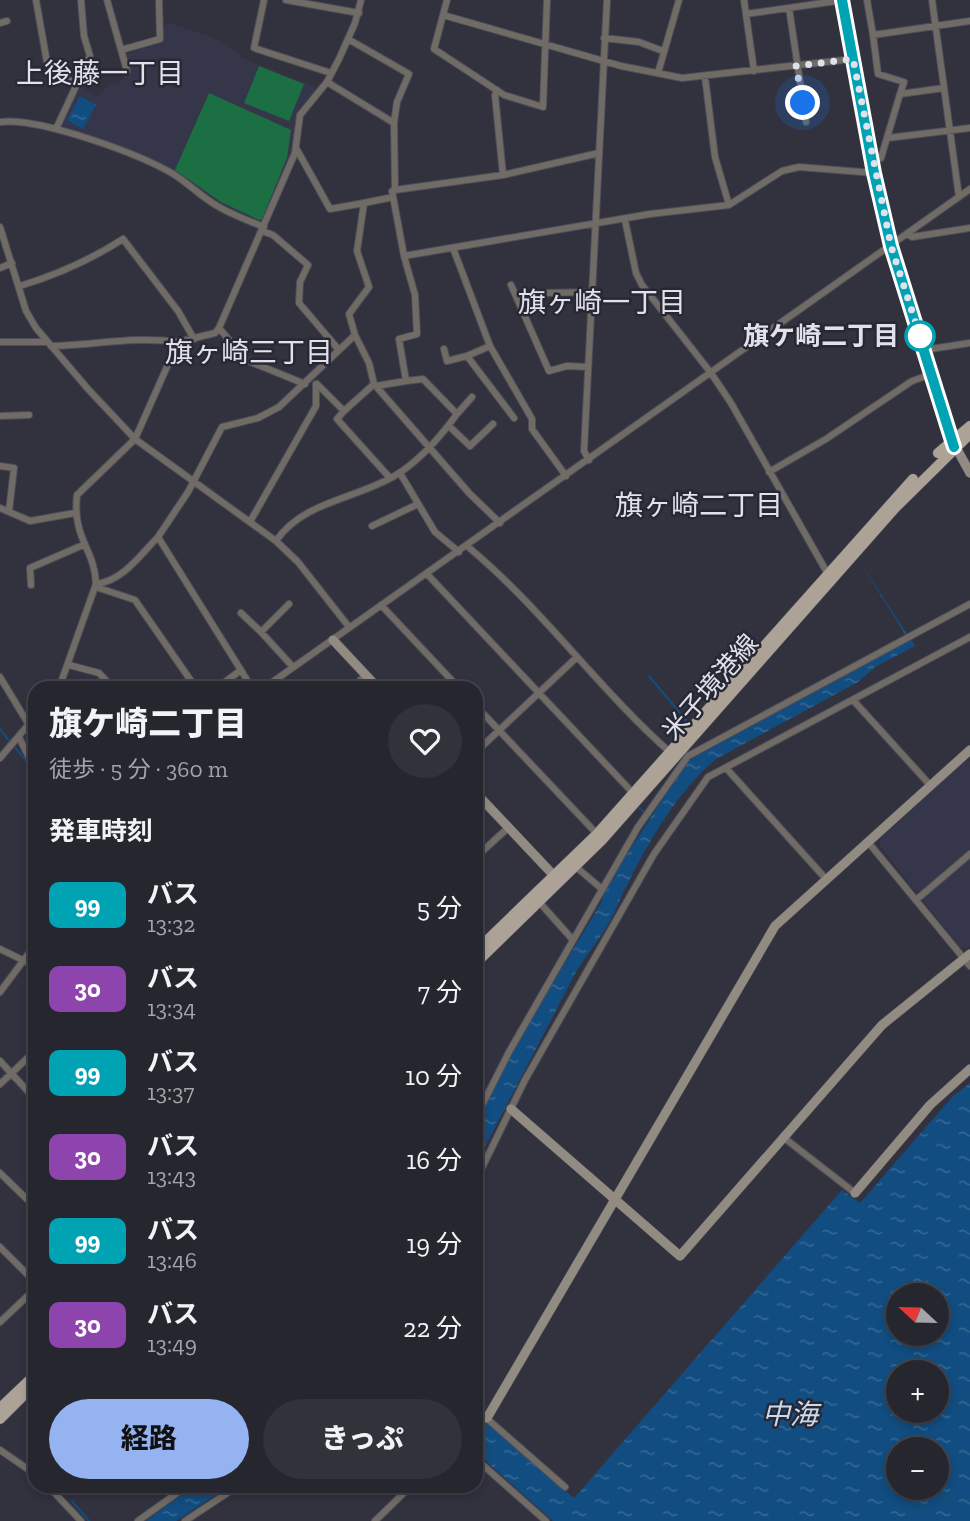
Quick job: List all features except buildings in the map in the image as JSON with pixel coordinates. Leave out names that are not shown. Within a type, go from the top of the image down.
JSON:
[{"type":"main road","name":"米子境港線","points":[[483,945],[557,879],[576,867],[830,578],[970,426]]},
{"type":"main road","name":"米子境港線","points":[[953,444],[970,434]]},
{"type":"main road","name":"米子境港線","points":[[483,956],[540,903],[557,879],[632,792],[673,755]]},
{"type":"main road","points":[[0,1408],[28,1382]]},
{"type":"main road","points":[[0,1419],[28,1391]]},
{"type":"street","points":[[36,0],[48,68],[53,74],[75,83]]},
{"type":"street","points":[[56,129],[77,88],[75,83],[90,56],[84,36],[81,0]]},
{"type":"street","points":[[107,0],[127,71]]},
{"type":"street","points":[[121,50],[160,39],[159,0]]},
{"type":"street","points":[[264,0],[254,48],[331,74]]},
{"type":"street","points":[[286,0],[359,13]]},
{"type":"street","points":[[0,342],[90,345],[143,338],[178,342],[215,333],[263,229],[296,148],[300,115],[327,82],[359,13],[361,0]]},
{"type":"street","points":[[447,0],[434,49],[497,90],[542,107],[547,0]]},
{"type":"street","points":[[589,460],[584,451],[607,0]]},
{"type":"street","points":[[658,73],[679,0]]},
{"type":"street","points":[[744,0],[754,71]]},
{"type":"street","points":[[746,14],[843,0],[874,173],[891,246],[953,444],[970,473]]},
{"type":"street","points":[[867,0],[878,74],[904,82],[881,158],[872,160]]},
{"type":"street","points":[[932,0],[959,197]]},
{"type":"street","points":[[789,8],[806,122]]},
{"type":"street","points":[[443,15],[603,61],[682,78],[853,59]]},
{"type":"street","points":[[873,35],[970,21]]},
{"type":"street","points":[[604,38],[639,42],[663,51]]},
{"type":"street","points":[[348,39],[409,74],[397,102],[394,123],[394,194],[404,256],[415,295],[417,334],[399,339],[406,381]]},
{"type":"street","points":[[705,77],[715,157],[729,205]]},
{"type":"street","points":[[327,82],[394,123]]},
{"type":"street","points":[[900,94],[944,88]]},
{"type":"street","points":[[497,90],[495,95],[503,175]]},
{"type":"street","points":[[0,122],[18,120],[56,129],[174,174],[218,206],[273,235],[308,265],[300,282],[299,303],[339,349]]},
{"type":"street","points":[[888,138],[970,128]]},
{"type":"street","points":[[296,148],[330,209],[599,153]]},
{"type":"street","points":[[404,256],[729,205],[782,171],[799,167],[874,173]]},
{"type":"street","points":[[274,681],[970,189]]},
{"type":"street","points":[[364,203],[357,251],[369,287],[349,314],[375,385],[469,493],[500,523]]},
{"type":"street","points":[[625,220],[636,273],[642,285],[711,373],[830,578]]},
{"type":"street","points":[[0,227],[26,311],[49,344],[135,439],[251,520],[276,541],[298,562],[349,627]]},
{"type":"street","points":[[908,234],[912,237],[970,228]]},
{"type":"street","points":[[20,286],[48,278],[102,253],[123,239],[178,311],[194,339]]},
{"type":"street","points":[[453,248],[490,346],[532,419],[532,429],[566,476]]},
{"type":"street","points":[[0,268],[12,263]]},
{"type":"street","points":[[511,285],[518,304],[544,293],[593,292]]},
{"type":"street","points":[[521,302],[549,371],[566,366],[589,368]]},
{"type":"street","points":[[219,328],[246,360],[305,384]]},
{"type":"street","points":[[96,584],[116,577],[158,537],[195,481],[222,427],[266,414],[279,407],[305,384],[314,381],[339,349],[355,335]]},
{"type":"street","points":[[62,681],[69,665],[76,634],[96,584],[96,569],[83,545],[75,513],[77,495],[135,439],[178,342]]},
{"type":"street","points":[[924,350],[970,343]]},
{"type":"street","points":[[444,349],[447,361],[490,346]]},
{"type":"street","points":[[467,356],[514,418]]},
{"type":"street","points":[[769,472],[912,381],[932,374]]},
{"type":"street","points":[[390,478],[337,419],[344,411],[375,385],[423,379],[457,414]]},
{"type":"street","points":[[314,381],[344,411]]},
{"type":"street","points":[[251,520],[316,406],[314,381]]},
{"type":"street","points":[[276,541],[294,520],[400,472],[449,426],[472,397]]},
{"type":"street","points":[[0,416],[29,415]]},
{"type":"street","points":[[449,426],[470,446],[493,424]]},
{"type":"street","points":[[0,466],[14,468],[9,511]]},
{"type":"street","points":[[400,472],[435,532],[459,552]]},
{"type":"street","points":[[372,526],[418,504]]},
{"type":"street","points":[[0,509],[30,521],[75,513]]},
{"type":"street","points":[[158,537],[248,681]]},
{"type":"street","points":[[30,585],[30,568],[83,545]]},
{"type":"street","points":[[467,546],[496,570],[673,755]]},
{"type":"street","points":[[427,574],[632,792]]},
{"type":"street","points":[[96,584],[99,588],[135,600],[191,681]]},
{"type":"street","points":[[261,632],[289,604]]},
{"type":"street","points":[[483,1104],[573,940],[648,811],[688,757],[970,604]]},
{"type":"street","points":[[382,605],[453,681]]},
{"type":"street","points":[[241,613],[293,667]]},
{"type":"street","points":[[483,1166],[511,1109],[654,854],[708,777],[970,637]]},
{"type":"street","points":[[333,640],[371,681]]},
{"type":"street","points":[[483,745],[577,657]]},
{"type":"street","points":[[69,665],[99,673],[106,681]]},
{"type":"street","points":[[226,681],[241,670]]},
{"type":"street","points":[[360,681],[366,675]]},
{"type":"street","points":[[0,677],[28,723]]},
{"type":"street","points":[[853,700],[930,785]]},
{"type":"street","points":[[483,714],[597,834]]},
{"type":"street","points":[[0,758],[6,748],[28,726]]},
{"type":"street","points":[[19,737],[28,756]]},
{"type":"street","points":[[486,1418],[775,926],[970,750]]},
{"type":"street","points":[[726,768],[826,879]]},
{"type":"street","points":[[483,800],[557,879]]},
{"type":"street","points":[[483,851],[509,827]]},
{"type":"street","points":[[511,1109],[680,1256],[882,1026],[968,960],[868,842]]},
{"type":"street","points":[[916,900],[970,854]]},
{"type":"street","points":[[576,867],[602,889]]},
{"type":"street","points":[[540,903],[573,940]]},
{"type":"street","points":[[0,949],[28,963]]},
{"type":"street","points":[[0,992],[28,954]]},
{"type":"street","points":[[0,1084],[28,1057]]},
{"type":"street","points":[[0,1061],[28,1092]]},
{"type":"street","points":[[783,1137],[855,1193],[930,1105],[970,1069]]},
{"type":"street","points":[[0,1173],[28,1200]]},
{"type":"street","points":[[0,1247],[28,1275]]},
{"type":"street","points":[[0,1322],[28,1295]]},
{"type":"street","points":[[0,1310],[6,1315]]},
{"type":"street","points":[[483,1415],[565,1487]]},
{"type":"street","points":[[0,1450],[28,1469]]},
{"type":"street","points":[[483,1465],[546,1521]]},
{"type":"street","points":[[54,1493],[80,1521]]},
{"type":"street","points":[[138,1521],[178,1493]]},
{"type":"street","points":[[185,1521],[227,1493]]},
{"type":"street","points":[[375,1521],[404,1493]]},
{"type":"shaded area","points":[[169,23],[211,37],[241,54],[240,57],[317,88],[299,109],[291,156],[264,221],[260,223],[219,204],[179,175],[59,127],[81,87],[97,96],[111,83],[117,85],[126,76],[121,56],[160,41],[163,26]]},
{"type":"shaded area","points":[[966,760],[970,761],[970,850],[921,891],[915,891],[880,846],[880,838]]},
{"type":"shaded area","points":[[970,858],[970,946],[967,948],[959,946],[924,902],[925,896]]},
{"type":"green space","points":[[259,66],[304,84],[289,121],[244,103]]},
{"type":"green space","points":[[209,93],[291,130],[287,158],[262,219],[221,202],[175,170]]},
{"type":"water","points":[[80,96],[96,105],[83,129],[67,120]]},
{"type":"water","points":[[860,562],[915,646],[875,667],[858,682],[716,759],[685,790],[634,871],[607,927],[577,970],[483,1151],[483,1110],[509,1056],[601,903],[606,887],[687,761],[909,641]]},
{"type":"water","name":"中海","points":[[970,1083],[970,1521],[553,1521],[483,1458],[483,1420],[574,1498],[842,1190],[860,1203],[953,1096]]},
{"type":"water","points":[[184,1493],[218,1493],[176,1521],[146,1521]]},
{"type":"waterway","points":[[649,676],[686,720]]},
{"type":"waterway","points":[[0,729],[10,742]]},
{"type":"waterway","points":[[14,746],[28,764]]},
{"type":"waterway","points":[[639,808],[644,812]]},
{"type":"waterway","points":[[72,1501],[89,1521]]},
{"type":"bus line","name":"99","points":[[842,0],[874,173],[891,246],[954,447]]},
{"type":"place","name":"旗ケ崎二丁目","points":[[920,336]]},
{"type":"district","name":"上後藤一丁目","points":[[100,73]]},
{"type":"district","name":"旗ヶ崎一丁目","points":[[602,302]]},
{"type":"district","name":"旗ヶ崎三丁目","points":[[249,352]]},
{"type":"district","name":"旗ヶ崎二丁目","points":[[699,505]]},
{"type":"route","points":[[803,103],[796,66],[853,59],[874,173],[891,246],[920,336]]}]
